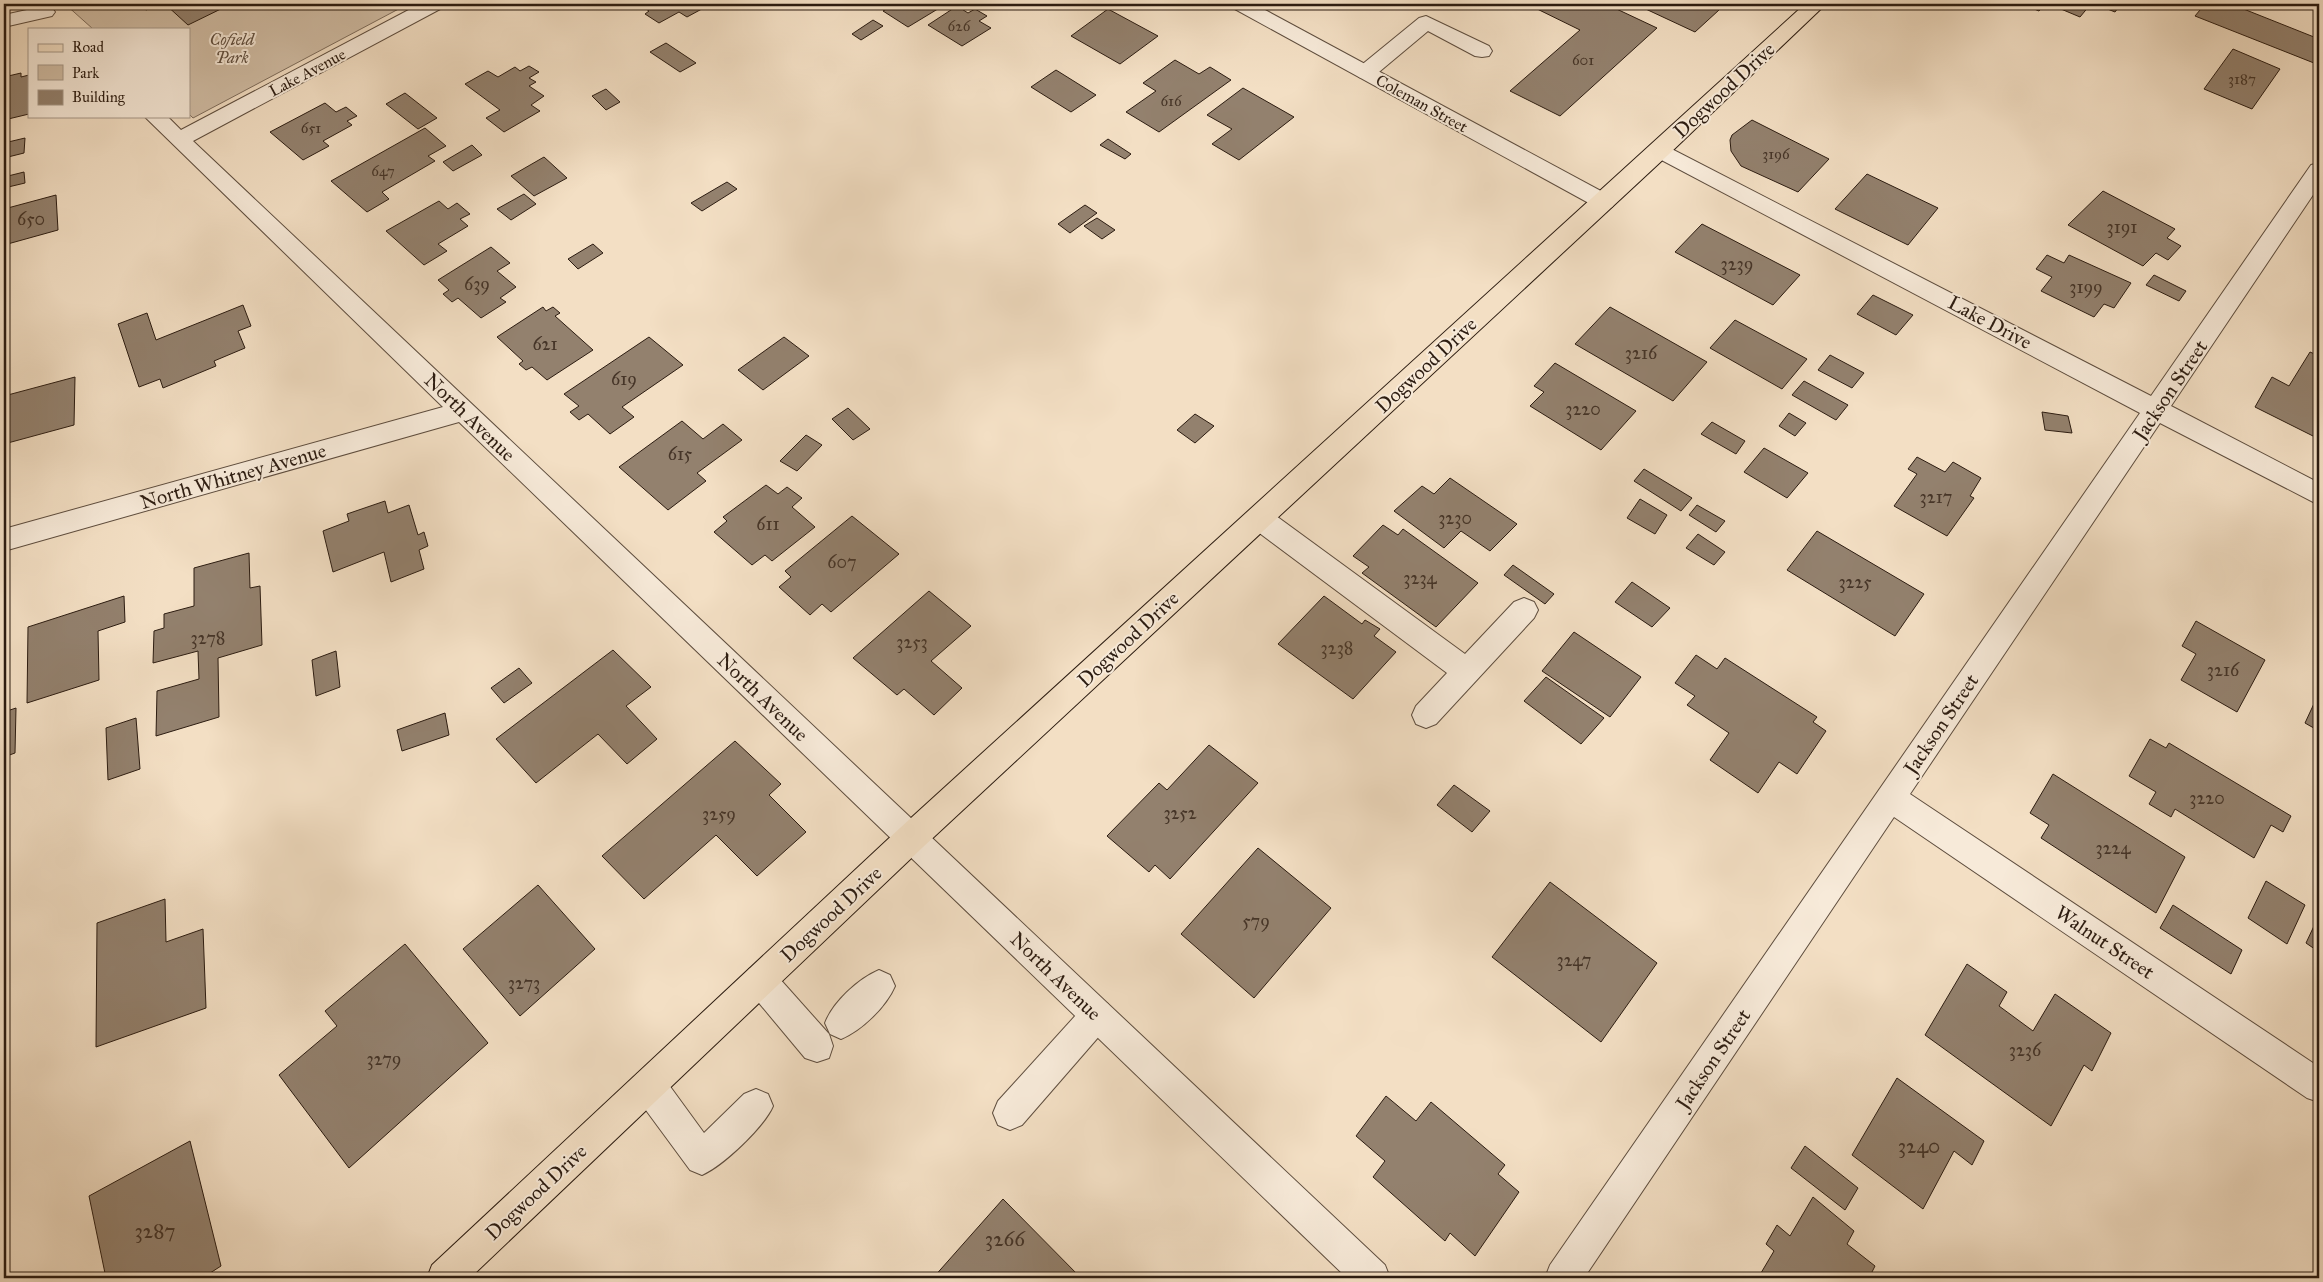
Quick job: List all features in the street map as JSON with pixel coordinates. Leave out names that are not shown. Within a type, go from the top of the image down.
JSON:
[{"type":"main road","name":"Dogwood Drive","points":[[445,1278],[912,838],[1604,202],[1816,4]]},
{"type":"street","name":"Lake Avenue","points":[[179,140],[435,4]]},
{"type":"street","name":"Coleman Street","points":[[1240,4],[1604,202]]},
{"type":"street","points":[[4,21],[46,13]]},
{"type":"street","points":[[1366,72],[1426,22],[1482,50]]},
{"type":"street","name":"North Avenue","points":[[156,118],[1372,1278]]},
{"type":"street","name":"Lake Drive","points":[[1660,150],[2319,495]]},
{"type":"street","name":"Jackson Street","points":[[1563,1278],[2319,170]]},
{"type":"street","name":"North Whitney Avenue","points":[[4,540],[463,411]]},
{"type":"street","points":[[1259,518],[1467,672]]},
{"type":"street","points":[[1426,716],[1524,610]]},
{"type":"street","name":"Walnut Street","points":[[1891,798],[2319,1086]]},
{"type":"street","points":[[760,980],[817,1046]]},
{"type":"street","points":[[841,1023],[878,986]]},
{"type":"street","points":[[1010,1113],[1097,1015]]},
{"type":"street","points":[[649,1086],[702,1158],[756,1106]]},
{"type":"green space","name":"Cofield Park","points":[[65,4],[408,4],[193,118],[190,115],[190,28],[92,28]]},
{"type":"building","points":[[139,4],[160,4],[146,10]]},
{"type":"building","points":[[165,4],[231,4],[188,25]]},
{"type":"building","points":[[639,4],[711,4],[687,17],[679,12],[659,23],[645,14],[649,11]]},
{"type":"building","points":[[895,4],[946,4],[908,27],[883,11]]},
{"type":"building","points":[[1527,4],[1606,4],[1657,28],[1560,116],[1510,91],[1580,30]]},
{"type":"building","points":[[1635,4],[1710,4],[1719,10],[1695,32]]},
{"type":"building","points":[[2022,4],[2045,4],[2039,11]]},
{"type":"building","points":[[2049,4],[2087,4],[2090,5],[2080,17]]},
{"type":"building","points":[[2095,4],[2121,4],[2115,12]]},
{"type":"building","points":[[2205,4],[2231,4],[2319,39],[2319,65],[2195,16]]},
{"type":"building","points":[[957,6],[968,13],[975,9],[987,16],[979,21],[991,28],[962,46],[928,25]]},
{"type":"building","points":[[1108,9],[1158,36],[1120,64],[1071,36]]},
{"type":"building","points":[[873,20],[883,26],[861,40],[852,34]]},
{"type":"building","points":[[666,43],[696,63],[680,72],[650,52]]},
{"type":"building","points":[[2233,49],[2280,69],[2252,109],[2204,89]]},
{"type":"building","points":[[1175,60],[1199,74],[1210,67],[1231,80],[1159,132],[1126,112],[1156,91],[1143,83]]},
{"type":"building","points":[[529,66],[539,72],[529,78],[536,82],[529,86],[544,96],[531,105],[540,111],[504,132],[486,118],[500,110],[465,84],[488,71],[498,77],[515,67],[520,71]]},
{"type":"building","points":[[1056,70],[1096,95],[1071,112],[1031,87]]},
{"type":"building","points":[[21,73],[21,77],[28,75],[28,114],[4,120],[4,77]]},
{"type":"building","points":[[1243,88],[1294,117],[1239,160],[1212,144],[1232,129],[1207,115]]},
{"type":"building","points":[[606,89],[620,102],[606,110],[592,96]]},
{"type":"building","points":[[405,93],[437,118],[418,129],[386,104]]},
{"type":"building","points":[[325,103],[336,112],[346,107],[357,116],[347,121],[352,125],[323,141],[329,146],[303,160],[270,132]]},
{"type":"building","points":[[1752,120],[1829,159],[1798,192],[1741,166],[1731,151],[1730,140],[1732,135]]},
{"type":"building","points":[[425,128],[446,146],[428,156],[435,161],[382,192],[389,199],[367,212],[331,181]]},
{"type":"building","points":[[25,138],[24,153],[4,158],[4,143]]},
{"type":"building","points":[[1108,139],[1131,154],[1125,159],[1100,145]]},
{"type":"building","points":[[472,145],[482,155],[453,171],[443,162]]},
{"type":"building","points":[[544,157],[567,178],[534,196],[511,176]]},
{"type":"building","points":[[24,172],[25,183],[4,188],[4,177]]},
{"type":"building","points":[[1867,174],[1938,208],[1908,245],[1835,209]]},
{"type":"building","points":[[727,182],[737,189],[702,211],[691,203]]},
{"type":"building","points":[[2103,191],[2175,229],[2167,238],[2181,246],[2168,260],[2156,253],[2143,266],[2068,225]]},
{"type":"building","points":[[524,194],[536,204],[511,220],[497,209]]},
{"type":"building","points":[[56,195],[58,230],[4,245],[4,209]]},
{"type":"building","points":[[439,201],[448,209],[457,203],[470,214],[460,219],[468,226],[438,244],[447,251],[424,265],[386,231]]},
{"type":"building","points":[[1085,205],[1097,213],[1070,233],[1058,224]]},
{"type":"building","points":[[1097,218],[1115,230],[1102,239],[1084,226]]},
{"type":"building","points":[[1702,224],[1800,275],[1773,305],[1675,252]]},
{"type":"building","points":[[593,244],[603,253],[578,269],[568,259]]},
{"type":"building","points":[[491,247],[510,263],[497,271],[516,287],[500,298],[506,302],[481,318],[458,298],[452,302],[443,294],[449,290],[438,280]]},
{"type":"building","points":[[2047,255],[2064,263],[2069,255],[2131,283],[2114,308],[2104,304],[2094,317],[2041,291],[2052,277],[2036,269]]},
{"type":"building","points":[[2154,275],[2186,291],[2179,301],[2146,285]]},
{"type":"building","points":[[1873,295],[1913,315],[1896,335],[1857,314]]},
{"type":"building","points":[[243,305],[251,326],[238,331],[245,348],[214,361],[216,366],[163,388],[160,379],[139,387],[118,324],[147,313],[156,340]]},
{"type":"building","points":[[543,307],[546,311],[553,307],[560,313],[555,316],[593,350],[547,380],[532,367],[526,370],[519,364],[523,361],[497,337]]},
{"type":"building","points":[[1610,307],[1707,362],[1673,401],[1575,344]]},
{"type":"building","points":[[1735,320],[1807,359],[1782,389],[1710,348]]},
{"type":"building","points":[[649,337],[683,365],[622,407],[634,417],[610,434],[588,414],[579,420],[570,412],[579,406],[564,394]]},
{"type":"building","points":[[784,337],[809,356],[763,390],[738,370]]},
{"type":"building","points":[[2310,352],[2319,356],[2319,439],[2255,407],[2272,377],[2289,386]]},
{"type":"building","points":[[1830,355],[1864,373],[1852,388],[1818,370]]},
{"type":"building","points":[[1555,363],[1636,411],[1601,450],[1530,406],[1544,392],[1534,386]]},
{"type":"building","points":[[75,377],[74,425],[4,444],[4,396]]},
{"type":"building","points":[[1804,381],[1848,405],[1836,420],[1792,395]]},
{"type":"building","points":[[848,408],[870,429],[853,440],[832,419]]},
{"type":"building","points":[[2042,412],[2068,416],[2072,433],[2045,430]]},
{"type":"building","points":[[1789,413],[1806,423],[1795,436],[1779,426]]},
{"type":"building","points":[[1195,414],[1214,426],[1195,443],[1177,430]]},
{"type":"building","points":[[682,421],[703,439],[723,424],[742,440],[697,473],[706,481],[668,510],[619,467]]},
{"type":"building","points":[[1712,422],[1745,441],[1736,454],[1701,434]]},
{"type":"building","points":[[806,435],[822,445],[797,471],[780,461]]},
{"type":"building","points":[[1764,448],[1808,473],[1787,498],[1744,472]]},
{"type":"building","points":[[1917,457],[1945,472],[1953,462],[1981,478],[1970,496],[1974,498],[1947,536],[1894,506],[1917,474],[1908,469]]},
{"type":"building","points":[[1644,469],[1692,498],[1681,511],[1634,481]]},
{"type":"building","points":[[1450,478],[1517,524],[1490,551],[1461,531],[1444,548],[1394,511],[1422,486],[1434,494]]},
{"type":"building","points":[[766,485],[778,494],[787,487],[802,498],[792,507],[815,527],[772,561],[765,555],[752,565],[714,532],[727,521],[723,517]]},
{"type":"building","points":[[1640,499],[1667,515],[1655,534],[1627,518]]},
{"type":"building","points":[[385,501],[388,513],[409,505],[418,535],[424,532],[428,546],[419,550],[424,569],[391,582],[384,552],[333,572],[323,531],[349,521],[347,514]]},
{"type":"building","points":[[1697,505],[1725,521],[1716,532],[1689,515]]},
{"type":"building","points":[[852,516],[899,554],[831,612],[822,604],[810,615],[779,587],[791,577],[785,571]]},
{"type":"building","points":[[1383,525],[1398,535],[1403,529],[1478,583],[1436,627],[1362,573],[1369,567],[1353,556]]},
{"type":"building","points":[[1817,531],[1924,594],[1895,636],[1787,570]]},
{"type":"building","points":[[1698,534],[1725,552],[1714,565],[1686,548]]},
{"type":"building","points":[[249,553],[250,588],[260,586],[262,645],[218,658],[219,717],[156,736],[157,691],[199,679],[198,651],[153,663],[154,631],[164,628],[164,614],[194,606],[194,568]]},
{"type":"building","points":[[1513,565],[1554,594],[1545,604],[1504,575]]},
{"type":"building","points":[[1632,582],[1670,608],[1652,627],[1615,602]]},
{"type":"building","points":[[929,591],[971,626],[931,661],[962,688],[934,715],[904,689],[897,695],[853,658]]},
{"type":"building","points":[[124,596],[125,622],[98,631],[99,680],[27,703],[28,627]]},
{"type":"building","points":[[1324,596],[1362,624],[1365,620],[1380,629],[1374,636],[1396,652],[1353,699],[1278,644]]},
{"type":"building","points":[[2196,621],[2265,660],[2237,712],[2181,680],[2196,654],[2182,646]]},
{"type":"building","points":[[1574,632],[1641,677],[1610,717],[1542,671]]},
{"type":"building","points":[[613,650],[651,687],[626,706],[657,739],[627,764],[598,734],[536,783],[496,739]]},
{"type":"building","points":[[336,651],[340,687],[316,696],[312,660]]},
{"type":"building","points":[[1696,655],[1717,669],[1725,658],[1817,717],[1813,722],[1826,731],[1797,774],[1779,762],[1758,793],[1710,760],[1729,733],[1687,705],[1695,696],[1675,683]]},
{"type":"building","points":[[519,668],[532,683],[504,703],[491,688]]},
{"type":"building","points":[[1546,677],[1604,718],[1581,744],[1524,701]]},
{"type":"building","points":[[2319,696],[2319,731],[2305,723]]},
{"type":"building","points":[[16,708],[15,753],[4,757],[4,712]]},
{"type":"building","points":[[445,713],[449,735],[402,751],[397,730]]},
{"type":"building","points":[[136,718],[140,769],[108,780],[106,728]]},
{"type":"building","points":[[2150,739],[2166,748],[2169,743],[2291,816],[2283,832],[2271,825],[2254,858],[2175,809],[2171,817],[2149,804],[2156,792],[2129,776]]},
{"type":"building","points":[[735,741],[781,784],[769,795],[806,832],[757,876],[716,835],[644,899],[602,856]]},
{"type":"building","points":[[1209,745],[1258,783],[1170,879],[1155,865],[1149,872],[1107,836],[1159,783],[1167,790]]},
{"type":"building","points":[[2053,774],[2185,857],[2156,913],[2041,838],[2049,825],[2030,813]]},
{"type":"building","points":[[1454,785],[1490,811],[1472,832],[1437,805]]},
{"type":"building","points":[[1258,848],[1331,908],[1254,998],[1181,934]]},
{"type":"building","points":[[2266,881],[2305,905],[2287,944],[2248,918]]},
{"type":"building","points":[[1550,882],[1657,963],[1601,1042],[1492,957]]},
{"type":"building","points":[[538,885],[595,949],[520,1016],[463,949]]},
{"type":"building","points":[[165,899],[166,942],[203,929],[206,1008],[96,1047],[97,923]]},
{"type":"building","points":[[2173,905],[2242,950],[2231,974],[2160,928]]},
{"type":"building","points":[[2314,926],[2319,930],[2319,952],[2306,943]]},
{"type":"building","points":[[405,944],[488,1043],[349,1168],[279,1075],[337,1026],[325,1011]]},
{"type":"building","points":[[1967,964],[2007,992],[1999,1006],[2033,1031],[2055,994],[2111,1033],[2092,1071],[2084,1065],[2051,1126],[1925,1035]]},
{"type":"building","points":[[1897,1078],[1984,1141],[1972,1165],[1954,1151],[1923,1209],[1852,1155]]},
{"type":"building","points":[[1386,1096],[1416,1121],[1431,1102],[1505,1165],[1498,1174],[1519,1192],[1475,1256],[1450,1233],[1445,1241],[1373,1177],[1385,1161],[1356,1136]]},
{"type":"building","points":[[190,1141],[221,1266],[207,1275],[208,1278],[106,1278],[89,1196]]},
{"type":"building","points":[[1805,1146],[1858,1188],[1845,1210],[1791,1168]]},
{"type":"building","points":[[1813,1197],[1854,1231],[1847,1244],[1875,1266],[1869,1278],[1758,1278],[1774,1251],[1766,1244],[1777,1225],[1790,1236]]},
{"type":"building","points":[[1003,1199],[1081,1278],[933,1278]]}]
